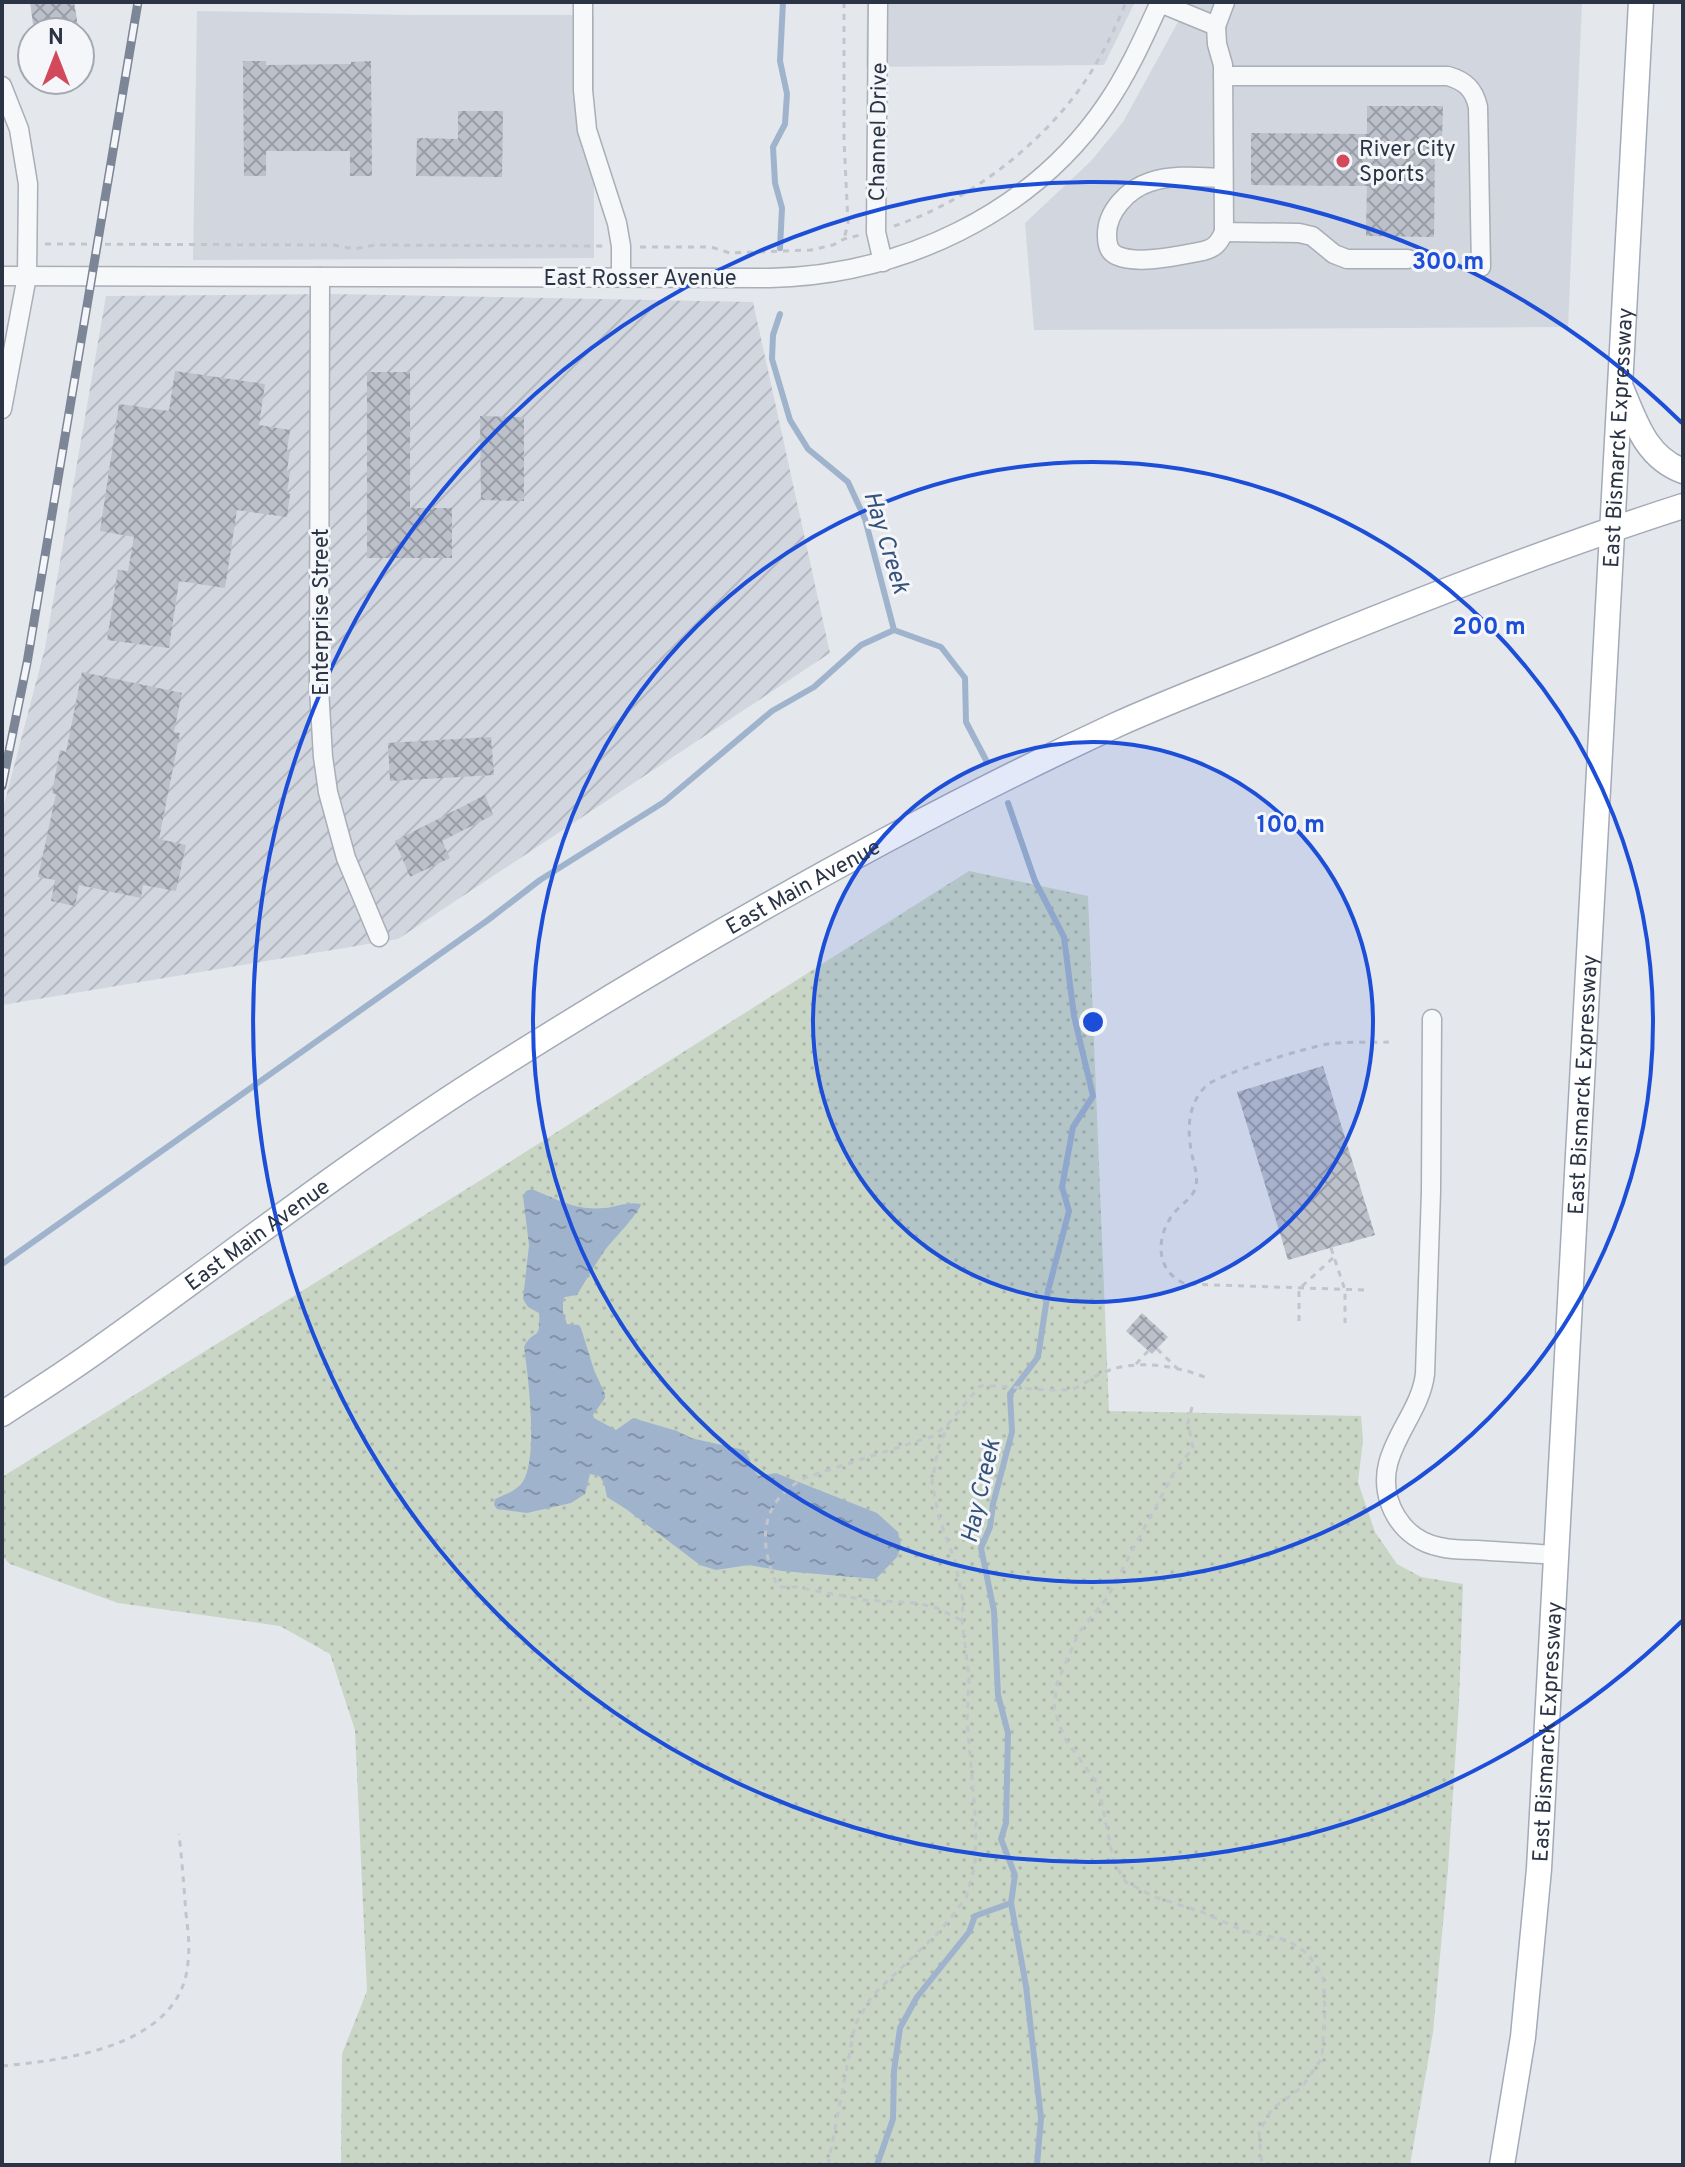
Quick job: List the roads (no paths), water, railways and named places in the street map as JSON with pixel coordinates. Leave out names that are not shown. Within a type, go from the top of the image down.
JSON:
[{"type":"main road","name":"East Bismarck Expressway","points":[[1502,2165],[1516,2092],[1531,1972],[1540,1857],[1641,2]]},
{"type":"main road","points":[[1620,386],[1641,435],[1651,449],[1664,463],[1683,471]]},
{"type":"main road","name":"East Main Avenue","points":[[2,1414],[101,1348],[335,1176],[471,1084],[639,978],[792,890],[974,794],[1119,724],[1377,617],[1612,529],[1683,506]]},
{"type":"street","points":[[583,2],[583,90],[587,130],[621,246],[621,277]]},
{"type":"street","name":"Channel Drive","points":[[878,2],[876,232],[883,262]]},
{"type":"street","points":[[1160,2],[1216,26]]},
{"type":"street","name":"East Rosser Avenue","points":[[2,276],[770,278],[856,269],[938,243],[964,230],[1014,198],[1060,159],[1105,106],[1160,2]]},
{"type":"street","points":[[1223,178],[1164,179],[1134,190],[1108,222],[1106,233],[1110,251],[1132,259],[1203,251],[1212,249],[1224,232],[1223,57],[1217,44],[1216,26],[1225,2]]},
{"type":"street","points":[[1223,76],[1448,76],[1469,86],[1478,107],[1481,267]]},
{"type":"street","points":[[2,86],[13,109],[28,184],[27,276],[2,409]]},
{"type":"street","points":[[1224,232],[1299,233],[1312,236],[1334,254],[1347,259],[1408,259]]},
{"type":"street","name":"Enterprise Street","points":[[320,277],[319,688],[323,757],[328,792],[346,858],[379,937]]},
{"type":"street","points":[[1432,1019],[1425,1374],[1421,1394],[1388,1463],[1387,1497],[1407,1531],[1426,1543],[1451,1549],[1556,1555]]},
{"type":"water","points":[[532,1189],[584,1208],[641,1204],[605,1250],[577,1295],[563,1299],[567,1324],[581,1328],[605,1394],[594,1418],[616,1430],[633,1418],[691,1438],[744,1450],[759,1476],[776,1473],[877,1513],[898,1532],[901,1546],[897,1557],[876,1579],[749,1565],[716,1570],[700,1565],[607,1497],[599,1476],[590,1474],[585,1494],[571,1503],[527,1513],[497,1509],[495,1499],[522,1483],[530,1456],[531,1417],[524,1347],[538,1332],[539,1313],[528,1307],[523,1299],[529,1245],[523,1196]]},
{"type":"waterway","name":"Hay Creek","points":[[780,248],[782,208],[775,183],[773,147],[785,124],[787,94],[780,61],[783,2]]},
{"type":"waterway","name":"Hay Creek","points":[[780,314],[773,335],[772,359],[790,420],[808,449],[848,482],[865,519],[894,630],[941,647],[965,678],[966,722],[987,762]]},
{"type":"waterway","points":[[2,1264],[540,880],[664,802],[772,711],[814,687],[861,645],[894,630]]},
{"type":"waterway","name":"Hay Creek","points":[[1008,803],[1035,881],[1064,937],[1074,1016],[1093,1096],[1073,1127],[1062,1187],[1069,1211],[1048,1291],[1038,1357],[1010,1394],[1012,1432],[990,1527],[981,1548],[994,1611],[998,1695],[1008,1733],[1006,1823],[1001,1839],[1015,1875],[1011,1903],[1026,1986],[1041,2118],[1037,2165]]},
{"type":"waterway","points":[[877,2165],[893,2119],[894,2071],[900,2028],[917,1997],[969,1932],[975,1916],[1011,1903]]},
{"type":"railway","points":[[2,786],[27,663],[138,2]]},
{"type":"place","name":"River City Sports","points":[[1343,161]]}]
